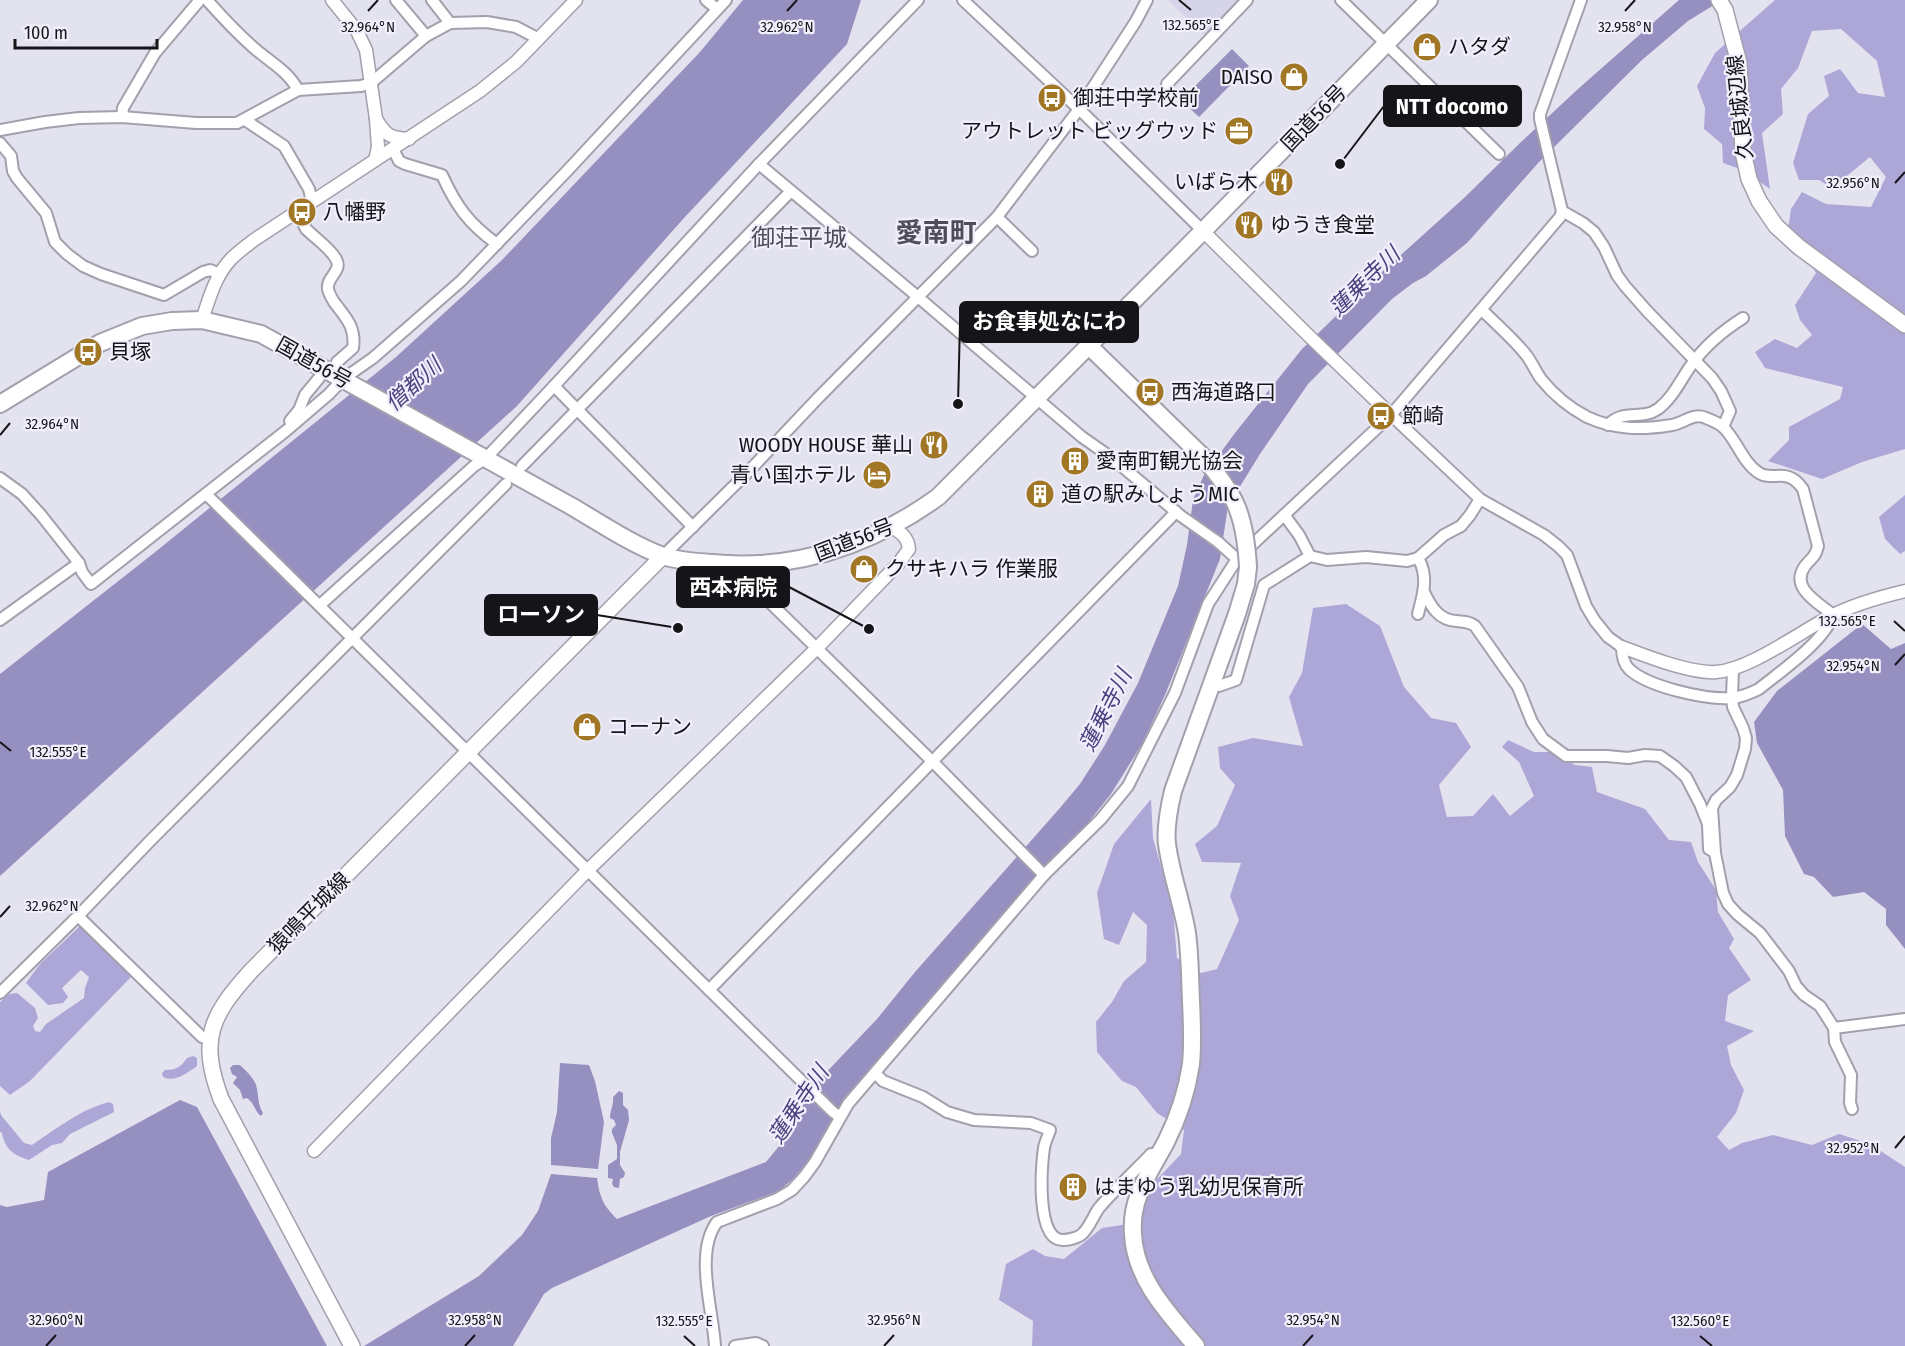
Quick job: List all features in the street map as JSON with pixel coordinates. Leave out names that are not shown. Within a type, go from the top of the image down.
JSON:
[{"type":"main road","name":"国道56号","points":[[0,405],[100,343],[142,326],[172,321],[202,320],[261,334],[620,535],[663,556],[688,561],[742,566],[825,555],[892,527],[938,497],[1037,400],[1429,0]]},
{"type":"main road","name":"久良城辺線","points":[[1722,5],[1738,63],[1743,152],[1749,179],[1759,201],[1776,226],[1799,247],[1905,325]]},
{"type":"main road","points":[[1089,346],[1218,474],[1231,493],[1241,515],[1247,538],[1243,563],[1246,584],[1173,790],[1168,816],[1167,843],[1187,934],[1192,1026],[1191,1064],[1184,1100],[1140,1188],[1133,1212],[1136,1257],[1145,1278],[1158,1300],[1196,1346]]},
{"type":"main road","name":"猿鳴平城線","points":[[351,1344],[220,1099],[208,1050],[216,1019],[231,993],[663,556]]},
{"type":"street","points":[[122,117],[123,108],[155,53],[200,0]]},
{"type":"street","points":[[207,0],[249,44],[292,79],[298,90]]},
{"type":"street","points":[[332,0],[357,31],[366,50],[376,118],[378,147],[375,160]]},
{"type":"street","points":[[396,0],[426,36]]},
{"type":"street","points":[[432,0],[450,23]]},
{"type":"street","points":[[202,320],[220,274],[231,259],[254,240],[480,91],[516,62],[576,0]]},
{"type":"street","points":[[706,0],[717,9]]},
{"type":"street","points":[[0,478],[29,501],[79,563],[91,584],[208,496],[461,281],[726,0]]},
{"type":"street","points":[[317,603],[474,466],[480,455],[554,386],[759,164],[918,0]]},
{"type":"street","points":[[963,0],[1079,109],[1308,335],[1479,499],[1544,535],[1558,546],[1567,555],[1586,606],[1595,621],[1608,637],[1623,647],[1694,670],[1714,672],[1734,669],[1833,615],[1905,591]]},
{"type":"street","points":[[972,8],[980,0]]},
{"type":"street","points":[[663,556],[998,217],[1079,109],[1147,0]]},
{"type":"street","points":[[1167,84],[1247,0]]},
{"type":"street","points":[[1341,0],[1499,154]]},
{"type":"street","points":[[715,1346],[706,1276],[707,1247],[711,1230],[717,1222],[777,1199],[792,1190],[815,1162],[836,1114],[848,1104],[875,1073],[1042,873],[1101,819],[1128,786],[1175,693],[1208,604],[1285,516],[1391,415],[1560,217],[1562,211],[1540,119],[1542,107],[1581,0]]},
{"type":"street","points":[[0,130],[79,118],[122,117],[221,124],[237,123],[298,90],[361,87],[371,83],[426,36],[450,23],[487,22],[516,27],[539,39]]},
{"type":"street","points":[[376,118],[385,134],[409,139]]},
{"type":"street","points":[[245,120],[284,146],[309,189],[309,204],[304,225],[336,258],[338,269],[328,281],[327,286],[329,294],[353,328],[355,336],[353,348],[337,362]]},
{"type":"street","points":[[0,143],[11,156],[13,171],[17,178],[46,213],[55,242],[83,266],[164,295],[203,272],[210,270],[220,274]]},
{"type":"street","points":[[393,149],[399,161],[442,175],[452,198],[466,218],[497,244]]},
{"type":"street","points":[[759,164],[1037,400],[1243,563]]},
{"type":"street","points":[[522,466],[576,408],[791,191]]},
{"type":"street","points":[[1562,211],[1594,232],[1625,286],[1716,384],[1730,411],[1723,427]]},
{"type":"street","points":[[998,217],[1032,251]]},
{"type":"street","points":[[1482,310],[1527,356],[1540,378],[1578,411],[1608,425],[1634,429],[1671,425],[1693,416],[1703,416],[1723,427],[1749,465],[1761,475],[1791,477],[1803,489],[1818,546],[1816,555],[1805,566],[1800,576],[1803,588],[1811,599],[1833,615]]},
{"type":"street","points":[[1608,425],[1614,418],[1646,414],[1658,409],[1695,360],[1719,336],[1743,318]]},
{"type":"street","points":[[287,430],[299,410],[301,401],[319,378]]},
{"type":"street","points":[[554,386],[693,526]]},
{"type":"street","points":[[0,993],[506,484]]},
{"type":"street","points":[[208,496],[836,1114]]},
{"type":"street","points":[[1219,686],[1236,680],[1264,585],[1310,556],[1327,560],[1366,557],[1407,561],[1418,558],[1444,535],[1461,526],[1479,499]]},
{"type":"street","points":[[709,990],[932,761],[1179,514]]},
{"type":"street","points":[[1285,516],[1299,535],[1310,556]]},
{"type":"street","points":[[314,1151],[588,870],[817,648],[890,572],[909,549],[908,541],[892,527]]},
{"type":"street","points":[[1418,558],[1424,572],[1424,592],[1418,614]]},
{"type":"street","points":[[0,620],[79,563]]},
{"type":"street","points":[[742,566],[747,580],[932,761],[1042,873]]},
{"type":"street","points":[[1424,592],[1431,606],[1441,616],[1453,621],[1468,621],[1475,626],[1518,687],[1532,722],[1543,739],[1566,756],[1628,758],[1653,755],[1660,756],[1674,766],[1686,777],[1700,804],[1708,824],[1709,849],[1715,853]]},
{"type":"street","points":[[1623,647],[1622,656],[1629,669],[1659,686],[1700,696],[1732,698],[1759,689],[1820,638],[1830,625],[1833,615]]},
{"type":"street","points":[[1734,669],[1733,707],[1746,738],[1737,776],[1712,808],[1715,853],[1723,893],[1728,904],[1737,914],[1760,933],[1790,971],[1796,986],[1820,1006],[1834,1028],[1835,1042],[1851,1075],[1850,1103],[1852,1109]]},
{"type":"street","points":[[78,916],[202,1037],[210,1038]]},
{"type":"street","points":[[1834,1028],[1905,1019]]},
{"type":"street","points":[[875,1073],[883,1081],[923,1097],[947,1112],[974,1120],[1010,1120],[1031,1123],[1050,1130],[1044,1145],[1042,1195],[1046,1228],[1059,1240],[1081,1235],[1099,1208],[1118,1188],[1151,1154],[1159,1154]]},
{"type":"street","points":[[735,1346],[756,1343],[763,1346]]},
{"type":"shaded area","points":[[1168,0],[1243,0],[1206,37]]},
{"type":"shaded area","points":[[1775,0],[1905,0],[1905,449],[1862,462],[1822,479],[1768,461],[1789,440],[1789,427],[1840,399],[1843,387],[1765,368],[1755,352],[1775,339],[1797,348],[1812,335],[1800,320],[1795,305],[1816,273],[1806,257],[1786,243],[1791,209],[1802,192],[1826,204],[1871,207],[1886,177],[1870,157],[1832,188],[1819,180],[1799,180],[1793,163],[1808,114],[1829,96],[1824,76],[1840,69],[1858,93],[1885,97],[1877,61],[1841,29],[1812,31],[1798,68],[1781,89],[1783,114],[1762,133],[1770,189],[1743,170],[1723,163],[1722,144],[1704,129],[1705,108],[1697,86],[1715,53]]},
{"type":"shaded area","points":[[1905,495],[1905,551],[1900,554],[1885,539],[1879,517]]},
{"type":"shaded area","points":[[1346,604],[1380,626],[1404,687],[1431,718],[1456,723],[1471,747],[1439,785],[1447,817],[1473,816],[1493,794],[1510,816],[1534,796],[1519,762],[1502,747],[1508,740],[1534,752],[1552,752],[1575,765],[1592,767],[1597,792],[1645,809],[1669,840],[1691,842],[1698,862],[1716,890],[1718,912],[1734,939],[1729,948],[1751,980],[1728,995],[1725,1021],[1754,1031],[1727,1046],[1731,1065],[1744,1090],[1736,1113],[1717,1137],[1729,1150],[1742,1143],[1773,1135],[1812,1145],[1839,1134],[1870,1144],[1905,1167],[1905,1346],[1032,1346],[1033,1321],[999,1300],[1006,1264],[1033,1249],[1045,1256],[1064,1259],[1102,1228],[1141,1222],[1146,1191],[1181,1154],[1184,1130],[1157,1113],[1136,1087],[1122,1081],[1097,1052],[1096,1022],[1112,1002],[1124,981],[1146,962],[1147,925],[1133,912],[1119,945],[1104,939],[1097,893],[1114,844],[1151,799],[1153,838],[1173,910],[1177,958],[1201,973],[1217,969],[1239,920],[1230,896],[1241,863],[1202,862],[1195,844],[1217,826],[1235,785],[1220,768],[1218,747],[1253,738],[1303,746],[1289,697],[1302,673],[1313,608]]},
{"type":"shaded area","points":[[80,926],[84,926],[131,972],[130,978],[30,1081],[10,1095],[0,1086],[0,1002],[9,994],[17,993],[35,1008],[38,1018],[33,1026],[35,1031],[40,1032],[46,1024],[84,998],[89,977],[81,970],[62,988],[68,997],[63,1003],[48,1005],[26,983],[40,964]]},
{"type":"shaded area","points":[[193,1056],[197,1058],[197,1066],[193,1069],[176,1078],[163,1077],[162,1073],[165,1070],[178,1067],[187,1058]]},
{"type":"shaded area","points":[[109,1102],[113,1104],[114,1112],[70,1134],[62,1143],[52,1145],[29,1160],[11,1151],[0,1132],[0,1111],[24,1143],[32,1145],[79,1114]]},
{"type":"water","name":"僧都川","points":[[743,0],[861,0],[847,44],[684,218],[517,406],[0,876],[0,674],[396,357],[502,260],[700,52]]},
{"type":"water","points":[[1679,0],[1722,0],[1688,21],[1642,60],[1539,162],[1467,243],[1426,276],[1392,299],[1308,384],[1228,506],[1220,559],[1165,695],[1142,744],[1111,794],[1079,834],[1060,852],[844,1098],[809,1160],[794,1178],[779,1191],[711,1216],[552,1288],[544,1294],[513,1346],[364,1346],[479,1276],[522,1235],[538,1211],[551,1174],[597,1178],[603,1201],[617,1219],[766,1162],[789,1134],[807,1096],[819,1080],[877,1019],[915,972],[1080,784],[1105,745],[1138,683],[1178,586],[1187,545],[1193,500],[1204,475],[1235,433],[1302,349],[1578,89]]},
{"type":"water","points":[[1232,49],[1249,66],[1199,117],[1181,100]]},
{"type":"water","points":[[1862,624],[1891,649],[1905,643],[1905,949],[1886,925],[1886,909],[1864,892],[1833,897],[1814,877],[1804,874],[1785,836],[1783,790],[1757,743],[1754,722],[1777,691]]},
{"type":"water","points":[[560,1063],[589,1065],[595,1081],[604,1122],[598,1169],[551,1165],[551,1138],[557,1112]]},
{"type":"water","points":[[233,1065],[240,1065],[255,1082],[263,1113],[261,1116],[247,1098],[243,1099],[240,1090],[233,1083],[237,1077],[232,1074],[230,1068]]},
{"type":"water","points":[[619,1091],[623,1093],[623,1105],[628,1110],[629,1120],[620,1152],[620,1165],[625,1173],[620,1179],[619,1188],[612,1184],[613,1179],[608,1178],[608,1165],[617,1159],[617,1145],[612,1133],[616,1125],[610,1118],[613,1097]]},
{"type":"water","points":[[180,1100],[197,1107],[327,1346],[0,1346],[0,1205],[7,1207],[44,1200],[48,1172]]},
{"type":"place","name":"ハタダ","points":[[1427,47]]},
{"type":"place","name":"DAISO","points":[[1294,77]]},
{"type":"place","name":"御荘中学校前","points":[[1052,98]]},
{"type":"place","name":"アウトレット ビッグウッド","points":[[1239,131]]},
{"type":"place","name":"NTT docomo","points":[[1340,164]]},
{"type":"place","name":"いばら木","points":[[1279,182]]},
{"type":"place","name":"八幡野","points":[[302,212]]},
{"type":"place","name":"ゆうき食堂","points":[[1249,225]]},
{"type":"place","name":"貝塚","points":[[88,352]]},
{"type":"place","name":"西海道路口","points":[[1150,392]]},
{"type":"place","name":"お食事処なにわ","points":[[958,404]]},
{"type":"place","name":"節崎","points":[[1381,416]]},
{"type":"place","name":"WOODY HOUSE 華山","points":[[934,445]]},
{"type":"place","name":"愛南町観光協会","points":[[1075,461]]},
{"type":"place","name":"青い国ホテル","points":[[877,475]]},
{"type":"place","name":"道の駅みしょうMIC","points":[[1040,494]]},
{"type":"place","name":"クサキハラ 作業服","points":[[864,569]]},
{"type":"place","name":"ローソン","points":[[678,628]]},
{"type":"place","name":"西本病院","points":[[869,629]]},
{"type":"place","name":"コーナン","points":[[587,727]]},
{"type":"place","name":"はまゆう乳幼児保育所","points":[[1073,1187]]},
{"type":"district","name":"愛南町","points":[[936,233]]},
{"type":"district","name":"御荘平城","points":[[799,238]]},
{"type":"water label","name":"蓮乗寺川","points":[[1364,281]]},
{"type":"water label","name":"蓮乗寺川","points":[[1105,710]]},
{"type":"water label","name":"蓮乗寺川","points":[[798,1104]]}]
